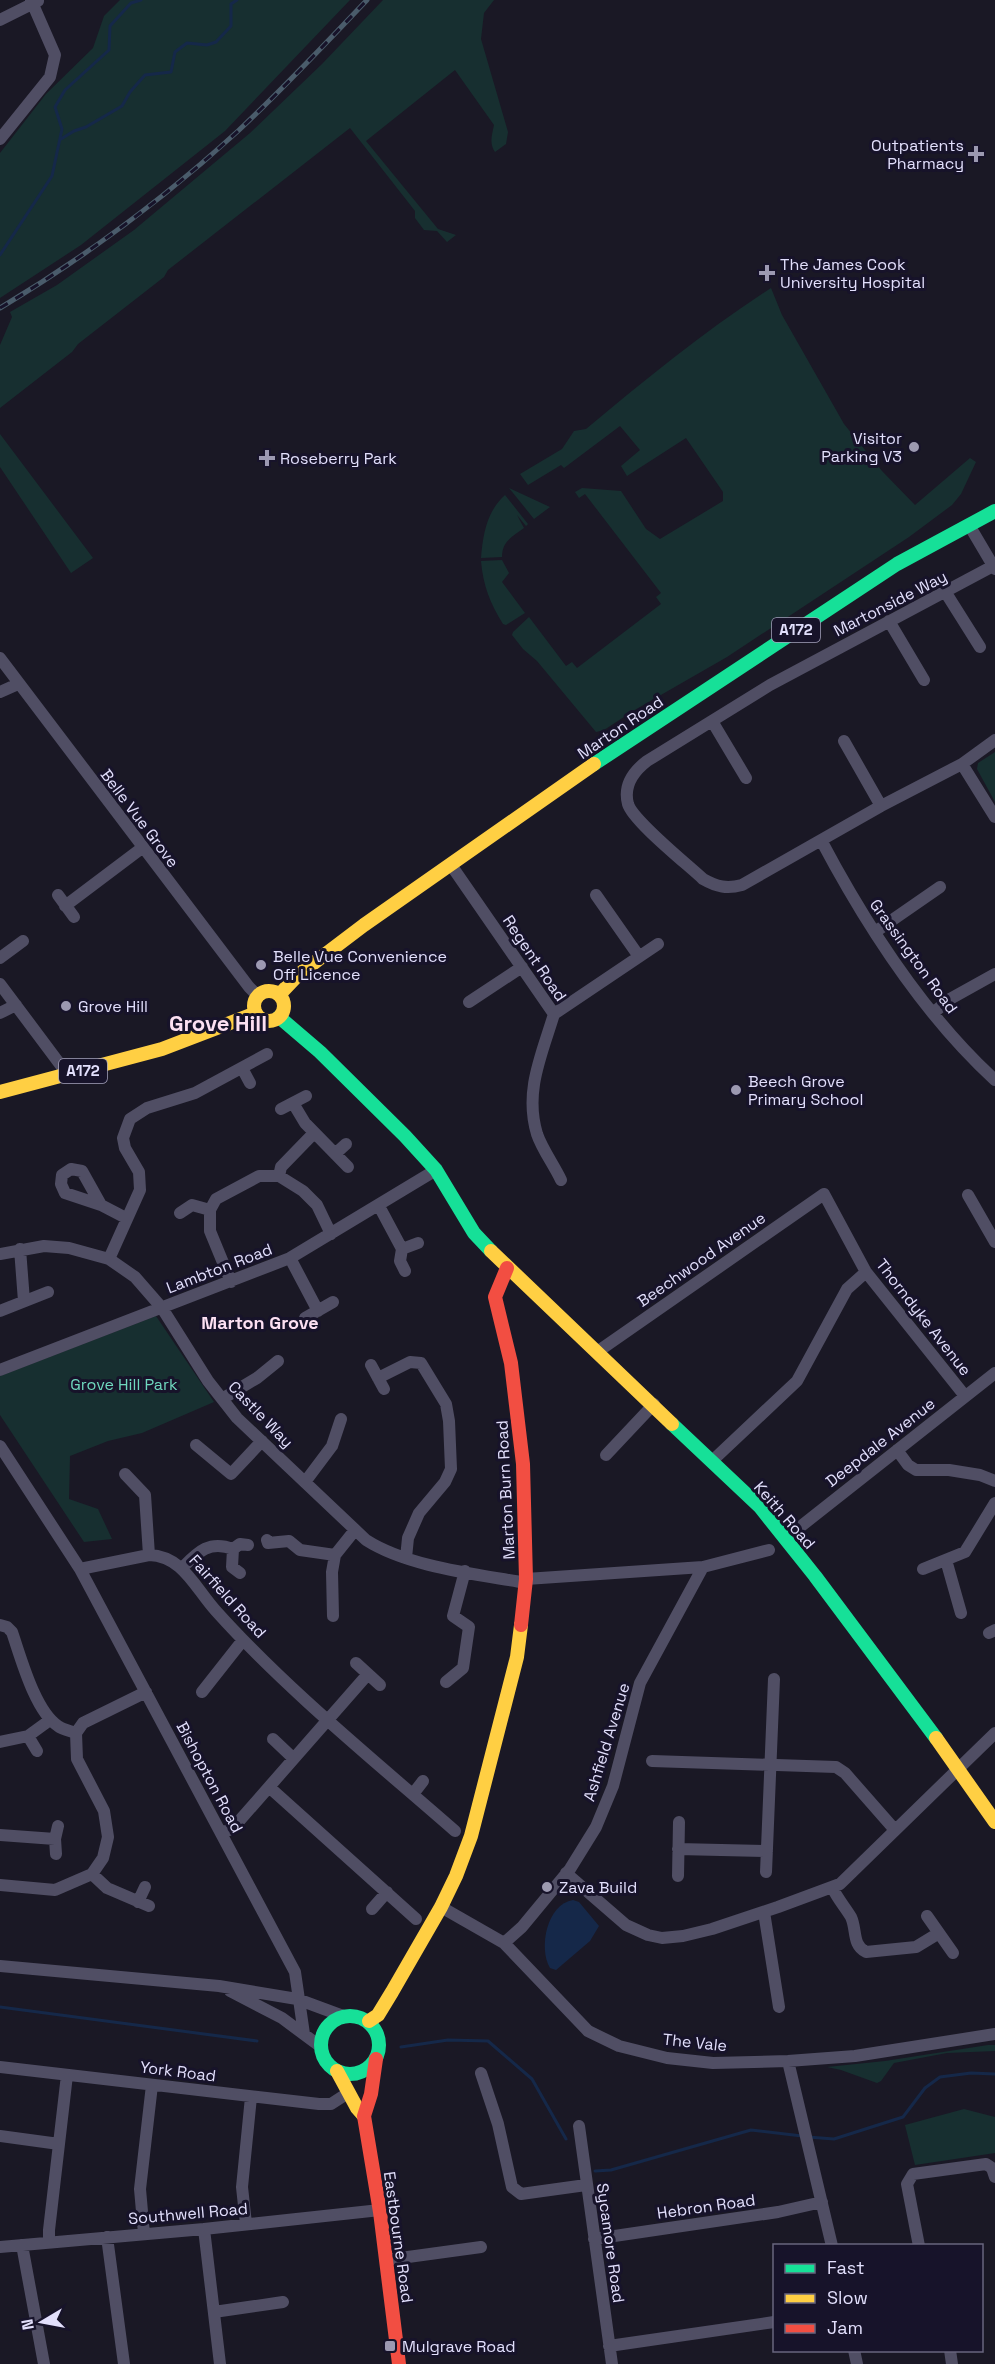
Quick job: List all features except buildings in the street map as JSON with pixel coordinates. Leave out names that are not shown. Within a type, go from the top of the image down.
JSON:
[{"type":"street","points":[[0,20],[34,1],[55,55],[51,77],[0,139]]},
{"type":"street","name":"Marton Road","points":[[279,995],[298,975],[364,925],[612,752],[877,577],[928,546],[995,511]]},
{"type":"street","points":[[969,525],[994,568]]},
{"type":"street","name":"Martonside Way","points":[[821,840],[742,885],[729,888],[715,886],[703,879],[637,817],[628,804],[627,789],[633,772],[647,760],[770,685],[888,621],[994,568]]},
{"type":"street","points":[[946,592],[980,647]]},
{"type":"street","points":[[888,621],[924,680]]},
{"type":"street","name":"Belle Vue Grove","points":[[0,658],[142,848],[258,996]]},
{"type":"street","points":[[0,692],[18,684]]},
{"type":"street","points":[[712,721],[746,778]]},
{"type":"street","points":[[821,840],[962,764],[995,740]]},
{"type":"street","points":[[844,741],[881,806]]},
{"type":"street","points":[[962,764],[995,817]]},
{"type":"street","name":"Grassington Road","points":[[821,840],[848,890],[875,932],[933,1012],[995,1080]]},
{"type":"street","points":[[74,917],[62,900],[142,848]]},
{"type":"street","name":"Regent Road","points":[[452,865],[554,1014],[534,1080],[531,1106],[538,1135],[561,1180]]},
{"type":"street","points":[[875,932],[940,887]]},
{"type":"street","points":[[596,895],[638,955]]},
{"type":"street","points":[[0,958],[23,940]]},
{"type":"street","points":[[554,1014],[638,955],[658,944]]},
{"type":"street","points":[[470,1002],[522,967]]},
{"type":"street","points":[[933,1012],[950,999],[995,974]]},
{"type":"street","points":[[0,984],[68,1075]]},
{"type":"street","points":[[266,991],[279,995],[284,1008],[279,1017],[267,1021],[256,1013],[254,1004],[258,996],[266,991]]},
{"type":"street","points":[[0,1013],[16,1005]]},
{"type":"street","name":"A172","points":[[0,1092],[165,1049],[217,1031],[256,1013]]},
{"type":"street","points":[[279,1017],[328,1060],[436,1170],[474,1233],[507,1268]]},
{"type":"street","points":[[109,1258],[140,1191],[139,1172],[125,1148],[123,1138],[130,1119],[147,1108],[195,1093],[267,1054]]},
{"type":"street","points":[[242,1068],[250,1083]]},
{"type":"street","points":[[281,1109],[306,1096]]},
{"type":"street","points":[[293,1102],[305,1123],[348,1167]]},
{"type":"street","points":[[279,1176],[281,1167],[314,1133]]},
{"type":"street","points":[[335,1154],[346,1144]]},
{"type":"street","name":"Lambton Road","points":[[0,1370],[290,1258],[436,1170]]},
{"type":"street","points":[[231,1282],[210,1231],[210,1210],[216,1198],[259,1176],[279,1176],[303,1191],[317,1205],[331,1234]]},
{"type":"street","name":"Thorndyke Avenue","points":[[824,1194],[866,1272],[965,1396]]},
{"type":"street","name":"Beechwood Avenue","points":[[597,1352],[824,1194]]},
{"type":"street","points":[[968,1195],[995,1242]]},
{"type":"street","points":[[101,1205],[126,1218]]},
{"type":"street","points":[[180,1213],[192,1205],[210,1210]]},
{"type":"street","points":[[379,1206],[402,1249],[400,1261],[405,1271]]},
{"type":"street","points":[[402,1249],[418,1243]]},
{"type":"street","name":"Castle Way","points":[[0,1254],[44,1246],[69,1248],[109,1258],[135,1277],[162,1308],[208,1381],[237,1418],[355,1530],[382,1550],[406,1558],[465,1572],[526,1581]]},
{"type":"street","points":[[20,1249],[24,1301]]},
{"type":"street","points":[[290,1258],[318,1311]]},
{"type":"street","name":"Keith Road","points":[[507,1268],[654,1404],[760,1507],[786,1538],[958,1767],[995,1822]]},
{"type":"street","name":"Marton Burn Road","points":[[369,2021],[378,2015],[441,1907],[456,1876],[471,1836],[517,1657],[526,1581],[519,1424],[511,1363],[495,1297],[507,1268]]},
{"type":"street","points":[[712,1461],[797,1381],[847,1289],[866,1272]]},
{"type":"street","points":[[0,1311],[48,1292]]},
{"type":"street","points":[[305,1318],[333,1302]]},
{"type":"street","points":[[222,1399],[278,1361]]},
{"type":"street","points":[[371,1365],[381,1384],[410,1362],[422,1363],[446,1404],[451,1469],[445,1482],[419,1513],[408,1538],[406,1558]]},
{"type":"street","name":"Deepdale Avenue","points":[[786,1538],[995,1373]]},
{"type":"street","points":[[606,1455],[654,1404]]},
{"type":"street","points":[[305,1482],[332,1446],[341,1419]]},
{"type":"street","points":[[196,1445],[231,1474],[262,1441]]},
{"type":"street","name":"Bishopton Road","points":[[0,1446],[80,1569],[295,1972],[304,2034]]},
{"type":"street","points":[[897,1450],[908,1465],[915,1470],[949,1470],[995,1481]]},
{"type":"street","points":[[125,1474],[145,1495],[149,1555]]},
{"type":"street","points":[[923,1569],[965,1552],[995,1503]]},
{"type":"street","points":[[333,1616],[332,1572],[335,1555],[355,1530]]},
{"type":"street","points":[[267,1540],[268,1543],[289,1541],[300,1550],[335,1555]]},
{"type":"street","points":[[233,1549],[240,1544],[248,1545]]},
{"type":"street","points":[[182,1568],[200,1550],[225,1546],[233,1549]]},
{"type":"street","points":[[233,1549],[232,1567],[240,1573]]},
{"type":"street","points":[[526,1581],[703,1567],[770,1550]]},
{"type":"street","name":"Fairfield Road","points":[[80,1569],[149,1555],[158,1555],[173,1560],[182,1568],[214,1610],[243,1640],[455,1831]]},
{"type":"street","points":[[946,1560],[961,1613]]},
{"type":"street","name":"Ashfield Avenue","points":[[504,1943],[522,1927],[566,1873],[596,1827],[613,1786],[640,1683],[703,1567]]},
{"type":"street","points":[[446,1682],[463,1668],[469,1627],[453,1616],[465,1572]]},
{"type":"street","points":[[0,1625],[12,1632],[25,1673],[50,1720],[76,1733]]},
{"type":"street","points":[[202,1692],[243,1640]]},
{"type":"street","points":[[356,1663],[380,1685]]},
{"type":"street","points":[[222,1833],[233,1828],[368,1674]]},
{"type":"street","points":[[766,1872],[774,1679]]},
{"type":"street","points":[[0,1885],[55,1890],[92,1874],[103,1858],[108,1837],[104,1811],[77,1759],[76,1733],[83,1723],[146,1692]]},
{"type":"street","points":[[0,1742],[28,1736],[50,1720]]},
{"type":"street","points":[[566,1873],[616,1918],[648,1935],[671,1938],[683,1936],[764,1912],[840,1884],[995,1733]]},
{"type":"street","points":[[28,1736],[37,1751]]},
{"type":"street","points":[[273,1739],[293,1758]]},
{"type":"street","points":[[652,1761],[836,1767],[845,1773],[895,1830]]},
{"type":"street","points":[[412,1794],[423,1781]]},
{"type":"street","points":[[269,1787],[416,1919]]},
{"type":"street","points":[[678,1876],[679,1822]]},
{"type":"street","points":[[56,1854],[55,1839],[58,1826]]},
{"type":"street","points":[[0,1834],[55,1839]]},
{"type":"street","points":[[678,1849],[767,1851]]},
{"type":"street","points":[[92,1874],[107,1888],[143,1904],[145,1887]]},
{"type":"street","points":[[832,1887],[851,1919],[856,1944],[866,1952],[916,1947],[939,1933]]},
{"type":"street","points":[[372,1909],[387,1892]]},
{"type":"street","name":"The Vale","points":[[441,1907],[504,1943],[588,2031],[619,2046],[668,2058],[713,2063],[788,2061],[855,2056],[995,2034]]},
{"type":"street","points":[[764,1912],[779,2007]]},
{"type":"street","points":[[927,1916],[953,1953]]},
{"type":"street","points":[[0,1966],[219,1986],[298,1999],[343,2016]]},
{"type":"street","points":[[219,1986],[282,2018],[321,2047]]},
{"type":"street","points":[[352,2015],[369,2021],[379,2037],[380,2046],[371,2094],[364,2116],[357,2108],[337,2071],[326,2061],[321,2047],[321,2039],[329,2024],[343,2016],[352,2015]]},
{"type":"street","points":[[337,2071],[360,2072],[367,2069],[376,2058]]},
{"type":"street","points":[[788,2061],[832,2244]]},
{"type":"street","name":"York Road","points":[[0,2067],[325,2104],[340,2099],[348,2092]]},
{"type":"street","points":[[481,2073],[498,2124],[512,2187],[521,2194],[586,2185]]},
{"type":"street","points":[[49,2242],[67,2075]]},
{"type":"street","points":[[144,2234],[140,2189],[152,2085]]},
{"type":"street","points":[[246,2224],[242,2187],[251,2097]]},
{"type":"street","name":"Eastbourne Road","points":[[364,2116],[380,2210],[399,2364]]},
{"type":"street","name":"Sycamore Road","points":[[579,2126],[612,2364]]},
{"type":"street","points":[[0,2136],[59,2144]]},
{"type":"street","points":[[919,2244],[907,2184],[913,2174],[986,2164],[992,2168],[995,2176]]},
{"type":"street","name":"Hebron Road","points":[[594,2239],[778,2212],[822,2202]]},
{"type":"street","name":"Southwell Road","points":[[0,2247],[204,2229],[380,2210]]},
{"type":"street","points":[[204,2229],[220,2364]]},
{"type":"street","points":[[107,2237],[124,2364]]},
{"type":"street","points":[[21,2245],[44,2364]]},
{"type":"street","points":[[386,2260],[481,2247]]},
{"type":"street","points":[[214,2312],[283,2302]]},
{"type":"street","points":[[609,2346],[773,2322]]},
{"type":"green space","points":[[120,0],[350,0],[225,131],[81,245],[0,298],[0,153],[46,94],[93,48],[104,16]]},
{"type":"green space","points":[[383,0],[494,0],[484,13],[481,39],[508,132],[506,144],[495,152],[492,142],[494,125],[455,70],[366,141],[438,229],[456,235],[447,242],[437,231],[424,230],[415,218],[415,211],[350,128],[168,270],[164,277],[0,408],[0,345],[12,317],[10,312],[57,285],[134,230],[250,133],[322,64]]},
{"type":"green space","points":[[771,288],[782,315],[844,424],[882,471],[915,505],[970,458],[976,462],[961,494],[952,505],[909,537],[727,657],[604,730],[596,732],[537,661],[523,649],[512,635],[513,632],[529,617],[566,666],[572,662],[577,668],[661,604],[656,597],[661,593],[585,494],[579,498],[575,492],[582,488],[621,491],[646,529],[660,539],[723,501],[723,492],[686,438],[627,476],[621,466],[640,450],[620,426],[564,468],[561,465],[528,485],[520,474],[562,449],[574,431],[586,429],[654,373]]},
{"type":"green space","points":[[0,434],[93,558],[71,573],[0,467]]},
{"type":"green space","points":[[509,488],[550,507],[534,519]]},
{"type":"green space","points":[[505,495],[528,524],[526,526],[517,515],[524,528],[506,543],[502,557],[481,558],[483,540],[490,516]]},
{"type":"green space","points":[[502,560],[509,573],[502,582],[525,613],[506,625],[498,616],[488,594],[481,561]]},
{"type":"green space","points":[[995,752],[995,802],[977,769],[978,763]]},
{"type":"green space","name":"Grove Hill Park","points":[[156,1316],[214,1402],[142,1433],[108,1441],[70,1456],[69,1499],[98,1509],[112,1539],[84,1542],[0,1415],[0,1376]]},
{"type":"green space","points":[[995,2045],[995,2051],[947,2053],[894,2063],[877,2083],[827,2067],[885,2061]]},
{"type":"green space","points":[[964,2109],[995,2117],[995,2153],[915,2165],[905,2125]]},
{"type":"water","points":[[573,1900],[579,1902],[599,1926],[590,1941],[556,1970],[550,1968],[546,1960],[547,1928],[557,1910],[564,1903]]},
{"type":"waterway","points":[[0,255],[52,176],[62,129],[55,107],[65,90],[109,50],[110,26],[131,3],[141,0]]},
{"type":"waterway","points":[[61,139],[122,106],[130,92],[145,75],[171,72],[175,52],[187,43],[207,45],[216,42],[231,26],[231,4],[237,0]]},
{"type":"waterway","points":[[0,2007],[257,2041]]},
{"type":"waterway","points":[[401,2047],[448,2040],[488,2041],[532,2079],[566,2139]]},
{"type":"waterway","points":[[808,2137],[834,2139],[903,2117],[925,2088],[940,2077],[971,2073],[995,2074]]},
{"type":"waterway","points":[[595,2171],[611,2170],[751,2130],[802,2136]]},
{"type":"railway","points":[[0,308],[124,226],[182,180],[255,115],[367,0]]},
{"type":"traffic: fast","points":[[594,764],[897,564],[995,511]]},
{"type":"traffic: fast","points":[[279,1017],[320,1052],[436,1170],[474,1233],[491,1251]]},
{"type":"traffic: fast","points":[[672,1424],[760,1507],[815,1576],[936,1738]]},
{"type":"traffic: fast","points":[[344,2016],[356,2016],[371,2024],[379,2039],[379,2045],[379,2051],[371,2066],[356,2074],[344,2074],[329,2066],[321,2051],[321,2039],[329,2024],[344,2016]]},
{"type":"traffic: slow","points":[[279,995],[298,975],[364,925],[594,764]]},
{"type":"traffic: slow","points":[[269,991],[275,992],[283,1000],[284,1006],[283,1012],[275,1020],[269,1021],[263,1020],[255,1012],[254,1006],[255,1000],[263,992],[269,991]]},
{"type":"traffic: slow","points":[[0,1092],[162,1049],[256,1013]]},
{"type":"traffic: slow","points":[[491,1251],[672,1424]]},
{"type":"traffic: slow","points":[[369,2021],[378,2015],[392,1992],[441,1907],[456,1876],[471,1836],[517,1657],[521,1625]]},
{"type":"traffic: slow","points":[[936,1738],[995,1822]]},
{"type":"traffic: slow","points":[[337,2071],[357,2108],[364,2116]]},
{"type":"traffic: jam","points":[[507,1268],[495,1297],[511,1363],[523,1464],[526,1579],[521,1625]]},
{"type":"traffic: jam","points":[[376,2059],[371,2094],[364,2116],[380,2212],[399,2364]]},
{"type":"place","name":"Outpatients Pharmacy","points":[[976,154]]},
{"type":"place","name":"The James Cook University Hospital","points":[[767,273]]},
{"type":"place","name":"Visitor Parking V3","points":[[914,447]]},
{"type":"place","name":"Roseberry Park","points":[[267,458]]},
{"type":"place","name":"Belle Vue Convenience Off Licence","points":[[261,965]]},
{"type":"place","name":"Grove Hill","points":[[66,1006]]},
{"type":"place","name":"Beech Grove Primary School","points":[[736,1090]]},
{"type":"place","name":"Zava Build","points":[[547,1887]]},
{"type":"place","name":"Mulgrave Road","points":[[390,2346]]},
{"type":"district","name":"Grove Hill","points":[[218,1023]]},
{"type":"district","name":"Marton Grove","points":[[260,1323]]}]
